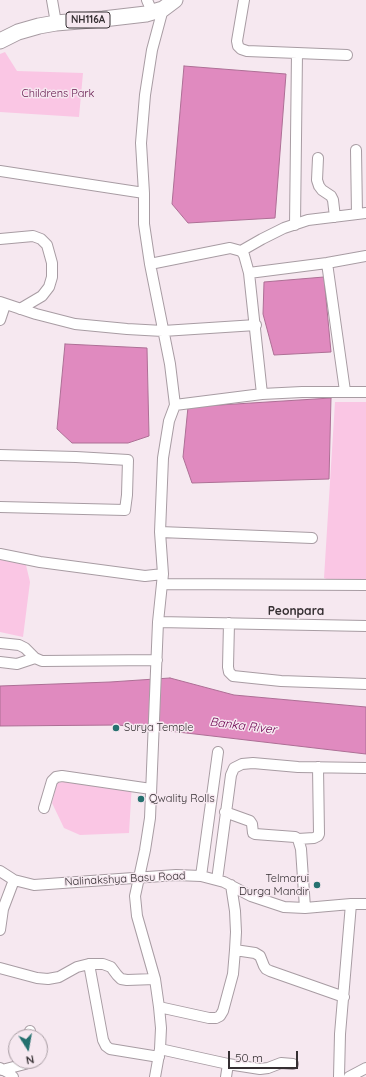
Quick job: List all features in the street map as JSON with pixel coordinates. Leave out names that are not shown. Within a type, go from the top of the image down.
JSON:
[{"type":"highway","name":"NH116A","points":[[0,41],[25,30],[56,23],[123,17],[175,0]]},
{"type":"street","points":[[52,0],[56,23]]},
{"type":"street","points":[[244,0],[237,41],[238,46],[241,49],[247,51],[347,55]]},
{"type":"street","points":[[154,7],[152,50],[141,143],[144,224],[150,264],[170,364],[175,405],[169,421],[163,458],[160,532],[163,579],[158,622],[157,678],[153,729],[150,818],[136,896],[137,916],[155,979],[159,1007],[161,1028],[160,1053],[155,1077]]},
{"type":"street","points":[[294,225],[297,53]]},
{"type":"street","points":[[241,251],[262,238],[308,220],[362,213],[356,150]]},
{"type":"street","points":[[318,158],[317,180],[322,190],[331,196],[333,200],[334,217]]},
{"type":"street","points":[[0,171],[144,193]]},
{"type":"street","points":[[0,239],[33,236],[41,239],[47,245],[52,263],[52,277],[49,287],[42,296],[20,309]]},
{"type":"street","points":[[150,264],[230,248],[241,251],[244,255],[249,273],[256,325],[262,394]]},
{"type":"street","points":[[249,273],[327,263],[366,256]]},
{"type":"street","points":[[327,263],[345,391]]},
{"type":"street","points":[[0,320],[2,304],[75,324],[163,331],[256,325]]},
{"type":"street","points":[[175,405],[262,394],[345,391],[366,392]]},
{"type":"street","points":[[0,455],[128,460],[125,510],[0,507]]},
{"type":"street","points":[[160,532],[312,538]]},
{"type":"street","points":[[0,554],[40,562],[163,579],[366,585]]},
{"type":"street","points":[[158,622],[366,626]]},
{"type":"street","points":[[229,623],[228,667],[229,672],[233,676],[281,681],[366,684]]},
{"type":"street","points":[[0,643],[19,645],[26,648],[35,658],[42,661],[157,660]]},
{"type":"street","points":[[0,662],[17,664],[35,658]]},
{"type":"street","points":[[201,876],[218,752]]},
{"type":"street","points":[[217,880],[230,776],[234,768],[242,764],[253,763],[366,768]]},
{"type":"street","points":[[225,812],[250,821],[252,824],[253,833],[255,834],[295,837],[298,839],[314,838],[319,834],[318,767]]},
{"type":"street","points":[[44,808],[52,781],[56,777],[62,776],[151,789]]},
{"type":"street","points":[[298,839],[305,908]]},
{"type":"street","name":"Nalinakshya Basu Road","points":[[0,871],[14,880],[24,883],[47,884],[176,875],[201,876],[231,885],[251,896],[284,907],[305,908],[366,904]]},
{"type":"street","points":[[0,930],[3,909],[14,880]]},
{"type":"street","points":[[159,1007],[209,1018],[216,1018],[220,1016],[223,1011],[233,974],[235,950],[236,932],[231,885]]},
{"type":"street","points":[[339,1077],[339,1052],[351,904]]},
{"type":"street","points":[[235,950],[255,953],[260,956],[264,966],[270,971],[344,997]]},
{"type":"street","points":[[0,968],[37,978],[48,979],[59,977],[77,967],[89,964],[103,964],[111,967],[117,976],[127,980],[155,979]]},
{"type":"street","points":[[89,964],[103,1040],[106,1046],[110,1049],[160,1053],[260,1069],[268,1068],[281,1063],[293,1064]]},
{"type":"street","points":[[226,1077],[228,1064]]},
{"type":"street","points":[[349,1077],[366,1068]]},
{"type":"street","points":[[1,1069],[13,1077]]},
{"type":"green space","name":"Childrens Park","points":[[5,52],[17,71],[83,73],[79,117],[0,112],[0,54]]},
{"type":"green space","points":[[335,402],[366,402],[366,584],[340,585],[324,578]]},
{"type":"green space","points":[[0,554],[8,555],[26,565],[30,582],[23,637],[0,632]]},
{"type":"green space","points":[[86,778],[132,783],[129,833],[80,835],[64,828],[52,803],[57,783]]},
{"type":"water","points":[[184,66],[286,74],[275,218],[188,223],[172,204]]},
{"type":"water","points":[[324,277],[331,352],[274,355],[263,314],[264,282]]},
{"type":"water","points":[[65,344],[147,348],[149,436],[128,443],[72,443],[57,429]]},
{"type":"water","points":[[331,398],[329,479],[192,483],[183,457],[188,407]]},
{"type":"water","name":"Banka River","points":[[170,678],[234,695],[366,707],[366,754],[118,725],[0,726],[0,686]]},
{"type":"place","name":"Surya Temple","points":[[116,728]]},
{"type":"place","name":"Qwality Rolls","points":[[141,799]]},
{"type":"place","name":"Telmarui Durga Mandir","points":[[317,885]]},
{"type":"district","name":"Peonpara","points":[[296,611]]}]
